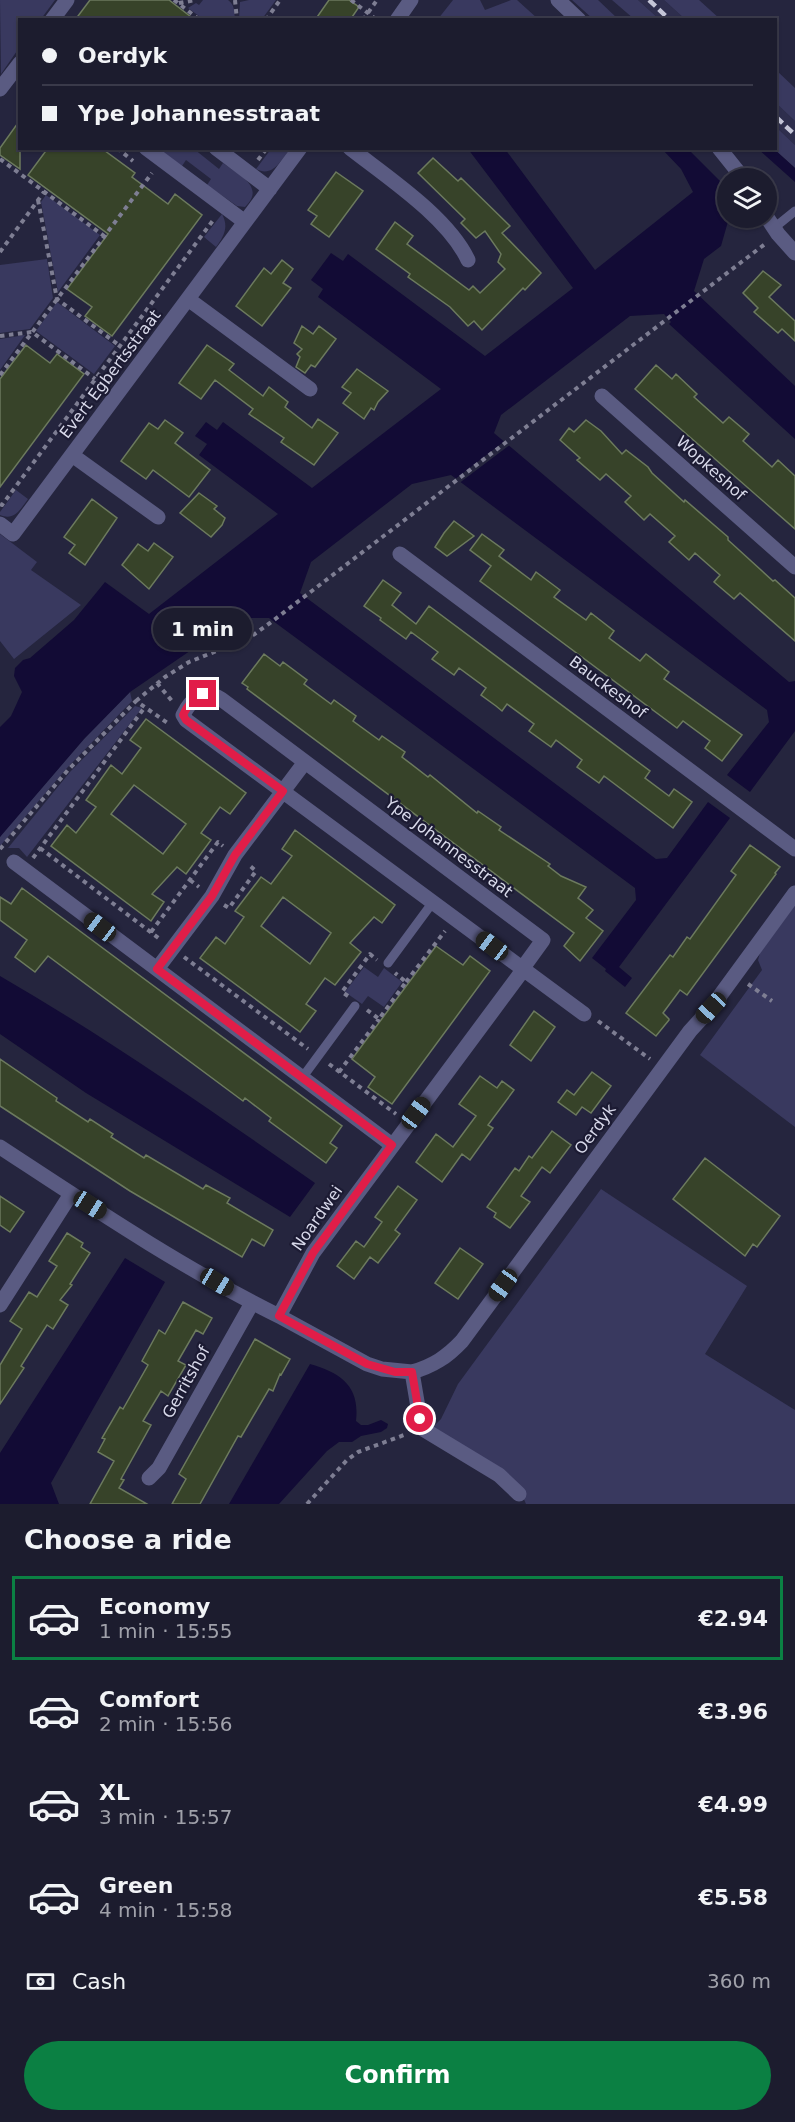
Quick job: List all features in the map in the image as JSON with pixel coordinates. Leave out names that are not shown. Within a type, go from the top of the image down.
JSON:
[{"type":"street","points":[[54,18],[67,0]]},
{"type":"street","points":[[398,18],[411,0]]},
{"type":"street","points":[[558,0],[577,18]]},
{"type":"street","points":[[0,89],[18,66]]},
{"type":"street","points":[[149,150],[245,222]]},
{"type":"street","points":[[219,150],[270,189]]},
{"type":"street","name":"Evert Egbertsstraat","points":[[0,524],[13,534],[299,150]]},
{"type":"street","points":[[352,150],[423,207],[462,249],[468,260]]},
{"type":"street","points":[[721,150],[735,168]]},
{"type":"street","points":[[775,228],[795,253]]},
{"type":"street","points":[[189,299],[310,389]]},
{"type":"street","name":"Wopkeshof","points":[[602,396],[795,567]]},
{"type":"street","points":[[72,455],[158,517]]},
{"type":"street","name":"Bauckeshof","points":[[400,554],[795,849]]},
{"type":"street","name":"Ype Johannesstraat","points":[[185,711],[198,697],[215,695],[543,940],[522,969]]},
{"type":"street","points":[[185,711],[183,715],[186,720],[584,1014]]},
{"type":"street","points":[[157,969],[212,896],[235,855],[305,762]]},
{"type":"street","points":[[19,866],[392,1145]]},
{"type":"street","name":"Oerdyk","points":[[279,1316],[367,1364],[395,1372],[412,1372],[441,1361],[462,1341],[690,1030],[711,1008],[795,893]]},
{"type":"street","name":"Noardwei","points":[[279,1316],[313,1253],[522,969]]},
{"type":"street","points":[[0,1147],[71,1194],[252,1303],[279,1316]]},
{"type":"street","points":[[0,1305],[71,1194]]},
{"type":"street","name":"Gerritshof","points":[[149,1478],[159,1468],[252,1303]]},
{"type":"street","points":[[412,1372],[420,1419],[418,1426],[499,1475],[519,1494]]},
{"type":"lane","points":[[777,223],[795,211]]},
{"type":"lane","points":[[386,964],[433,902]]},
{"type":"lane","points":[[302,1078],[356,1005]]},
{"type":"path","points":[[177,1],[196,0]]},
{"type":"path","points":[[235,0],[237,18]]},
{"type":"path","points":[[267,18],[280,0]]},
{"type":"path","points":[[351,0],[374,18]]},
{"type":"path","points":[[364,18],[377,0]]},
{"type":"path","points":[[177,1],[198,18]]},
{"type":"path","points":[[0,159],[104,237]]},
{"type":"path","points":[[0,375],[162,160]]},
{"type":"path","points":[[0,252],[44,192]]},
{"type":"path","points":[[38,200],[57,299],[120,346]]},
{"type":"path","points":[[0,504],[2,505],[224,206]]},
{"type":"path","points":[[136,701],[157,683],[189,662],[249,638],[270,623],[704,291],[771,228]]},
{"type":"path","points":[[0,336],[32,332],[95,379]]},
{"type":"path","points":[[157,683],[177,707],[185,711]]},
{"type":"path","points":[[19,866],[40,848],[145,707]]},
{"type":"path","points":[[40,848],[396,1114]]},
{"type":"path","points":[[339,1072],[455,918]]},
{"type":"path","points":[[379,1019],[356,1005],[342,992],[370,954],[386,964],[406,982]]},
{"type":"path","points":[[736,975],[772,1000]]},
{"type":"path","points":[[584,1014],[589,1015],[663,1068]]},
{"type":"path","points":[[307,1504],[347,1460],[358,1452],[412,1433],[418,1426]]},
{"type":"shaded area","points":[[0,0],[55,0],[42,18],[18,18],[18,49],[1,74]]},
{"type":"shaded area","points":[[203,0],[228,0],[233,6],[235,18],[202,18],[188,8],[196,3],[199,5]]},
{"type":"shaded area","points":[[276,0],[263,18],[239,18],[240,2]]},
{"type":"shaded area","points":[[453,0],[480,0],[485,10],[517,0],[537,18],[439,18]]},
{"type":"shaded area","points":[[572,0],[598,0],[617,18],[592,18]]},
{"type":"shaded area","points":[[612,0],[638,0],[658,18],[633,18]]},
{"type":"shaded area","points":[[638,0],[664,0],[684,18],[658,18]]},
{"type":"shaded area","points":[[664,0],[699,0],[719,18],[684,18]]},
{"type":"shaded area","points":[[777,71],[795,88],[795,121],[777,104]]},
{"type":"shaded area","points":[[777,104],[795,121],[795,145],[777,128]]},
{"type":"shaded area","points":[[777,128],[795,145],[795,168],[775,150],[777,150]]},
{"type":"shaded area","points":[[160,150],[195,150],[219,169],[223,163],[248,182],[253,193],[251,200],[245,207],[237,206],[207,185],[211,179],[186,160],[182,166]]},
{"type":"shaded area","points":[[270,150],[289,150],[272,170],[256,169]]},
{"type":"shaded area","points":[[469,150],[506,150],[595,270],[693,192],[681,169],[663,150],[689,150],[717,178],[717,228],[726,228],[721,246],[704,259],[694,291],[795,386],[795,439],[669,324],[671,322],[664,314],[630,316],[501,415],[494,433],[789,682],[795,681],[795,731],[750,792],[727,775],[769,722],[767,710],[451,475],[412,484],[311,562],[300,593],[656,859],[667,858],[708,802],[730,818],[619,967],[632,978],[625,987],[592,958],[636,900],[635,888],[269,618],[238,618],[130,692],[84,739],[0,837],[0,727],[11,716],[22,692],[14,676],[15,668],[74,620],[105,582],[149,614],[278,514],[199,455],[207,444],[195,436],[206,422],[217,430],[223,422],[312,488],[441,389],[318,297],[323,289],[311,280],[331,253],[343,261],[348,254],[485,356],[573,288]]},
{"type":"shaded area","points":[[759,150],[775,150],[795,168],[795,182]]},
{"type":"shaded area","points":[[46,195],[100,235],[58,292],[41,202]]},
{"type":"shaded area","points":[[222,214],[225,231],[216,247],[204,237]]},
{"type":"shaded area","points":[[47,259],[53,298],[30,329],[0,333],[0,265]]},
{"type":"shaded area","points":[[57,302],[115,346],[94,374],[36,331]]},
{"type":"shaded area","points":[[25,335],[0,370],[0,339]]},
{"type":"shaded area","points":[[16,490],[28,499],[13,515],[9,517],[0,515],[0,512]]},
{"type":"shaded area","points":[[0,534],[37,562],[31,570],[81,605],[14,659],[0,641]]},
{"type":"shaded area","points":[[130,692],[132,701],[67,768],[0,846],[2,834],[84,739]]},
{"type":"shaded area","points":[[135,706],[142,708],[27,857],[19,848],[8,848],[70,772]]},
{"type":"shaded area","points":[[795,905],[795,1127],[700,1055],[762,970],[758,960],[760,953]]},
{"type":"shaded area","points":[[364,967],[378,977],[384,968],[402,982],[384,1007],[368,996],[362,1004],[345,992]]},
{"type":"shaded area","points":[[0,976],[120,1050],[315,1183],[290,1217],[86,1093],[0,1034]]},
{"type":"shaded area","points":[[601,1189],[747,1286],[705,1354],[795,1410],[795,1504],[526,1504],[518,1485],[501,1468],[432,1428],[441,1419],[458,1384]]},
{"type":"shaded area","points":[[125,1258],[165,1282],[51,1483],[59,1504],[0,1504],[0,1453]]},
{"type":"shaded area","points":[[310,1364],[331,1372],[346,1383],[355,1399],[356,1421],[361,1425],[368,1425],[381,1420],[388,1424],[387,1428],[381,1432],[361,1436],[352,1442],[339,1442],[327,1451],[279,1504],[229,1504]]},
{"type":"pier","points":[[506,440],[511,444],[458,484],[454,480]]},
{"type":"building","points":[[90,0],[169,0],[192,18],[76,18]]},
{"type":"building","points":[[329,0],[349,0],[359,7],[351,18],[316,18]]},
{"type":"building","points":[[18,123],[20,169],[0,155],[0,148]]},
{"type":"building","points":[[47,150],[104,150],[135,173],[132,177],[168,204],[175,194],[202,215],[112,336],[85,316],[92,307],[67,289],[108,234],[28,175]]},
{"type":"building","points":[[433,158],[458,181],[461,178],[510,226],[502,233],[541,273],[482,330],[474,321],[468,326],[450,307],[408,277],[410,274],[376,249],[395,222],[413,236],[407,244],[469,290],[473,286],[480,293],[505,269],[498,262],[501,254],[485,231],[476,238],[461,223],[465,219],[418,173]]},
{"type":"building","points":[[336,172],[363,191],[329,237],[311,224],[317,216],[308,210]]},
{"type":"building","points":[[282,260],[293,269],[283,283],[291,288],[262,326],[236,306],[264,268],[271,274]]},
{"type":"building","points":[[763,271],[781,285],[769,297],[795,321],[795,341],[782,329],[778,333],[754,312],[758,308],[743,293]]},
{"type":"building","points":[[302,326],[313,334],[319,326],[336,339],[315,367],[311,365],[305,373],[296,367],[300,357],[297,354],[302,349],[294,343]]},
{"type":"building","points":[[26,345],[50,363],[57,354],[84,374],[0,487],[0,379]]},
{"type":"building","points":[[207,345],[234,364],[229,370],[263,396],[269,387],[288,402],[285,407],[312,428],[318,419],[338,433],[314,465],[281,442],[284,438],[249,414],[253,409],[215,380],[201,399],[179,383]]},
{"type":"building","points":[[656,365],[672,379],[676,374],[697,394],[694,397],[723,423],[729,417],[749,434],[743,441],[772,467],[778,460],[795,476],[795,529],[635,389]]},
{"type":"building","points":[[357,369],[388,391],[374,410],[371,408],[364,419],[343,403],[351,393],[342,387]]},
{"type":"building","points":[[165,420],[183,433],[175,443],[210,470],[189,497],[153,470],[146,479],[121,461],[149,423],[158,429]]},
{"type":"building","points":[[586,420],[601,431],[622,454],[626,450],[648,467],[684,502],[685,500],[728,537],[728,540],[773,581],[775,580],[795,598],[795,641],[740,593],[734,599],[714,582],[720,575],[695,553],[689,560],[669,542],[675,536],[650,514],[644,520],[625,502],[631,496],[606,474],[600,480],[577,460],[580,458],[560,440],[569,428],[574,432]]},
{"type":"building","points":[[199,493],[217,506],[214,509],[225,518],[211,537],[180,513]]},
{"type":"building","points":[[92,499],[117,518],[85,565],[69,553],[75,545],[64,537]]},
{"type":"building","points":[[454,521],[474,536],[447,556],[435,547]]},
{"type":"building","points":[[482,534],[504,550],[499,556],[531,580],[536,572],[560,590],[554,597],[586,620],[591,613],[614,631],[609,638],[640,661],[646,654],[669,672],[664,679],[742,735],[722,761],[705,748],[710,741],[683,721],[677,728],[480,581],[491,566],[470,550]]},
{"type":"building","points":[[154,543],[173,557],[149,589],[122,565],[138,544],[148,551]]},
{"type":"building","points":[[383,580],[401,593],[392,605],[416,624],[429,606],[650,771],[645,778],[669,796],[674,789],[692,802],[673,828],[604,776],[599,783],[577,767],[582,760],[556,740],[551,747],[529,731],[534,724],[507,704],[502,711],[481,695],[486,688],[459,668],[454,675],[432,659],[438,652],[411,632],[406,639],[380,620],[381,618],[364,606]]},
{"type":"building","points":[[264,654],[280,666],[283,662],[307,680],[304,684],[331,704],[334,700],[356,716],[353,721],[379,740],[382,736],[405,752],[402,757],[428,777],[430,775],[477,813],[478,811],[501,827],[499,830],[550,864],[548,866],[561,876],[586,887],[578,898],[593,910],[586,918],[603,931],[580,961],[564,946],[574,933],[247,689],[248,687],[242,683]]},
{"type":"building","points":[[146,719],[246,793],[230,814],[220,807],[201,833],[211,840],[186,874],[177,867],[152,894],[164,902],[151,921],[51,846],[67,825],[76,833],[96,807],[86,800],[111,765],[122,774],[141,748],[130,740]],"holes":[[[134,785],[186,824],[163,854],[111,814]]]},
{"type":"building","points":[[295,830],[395,905],[382,923],[374,917],[350,943],[361,952],[335,985],[325,978],[306,1004],[316,1011],[300,1032],[200,958],[216,937],[225,944],[244,917],[235,911],[261,877],[271,884],[292,856],[282,849]],"holes":[[[283,897],[331,933],[310,964],[261,926]]]},
{"type":"building","points":[[750,845],[780,867],[687,995],[680,990],[663,1013],[669,1020],[656,1036],[626,1013],[670,955],[673,957],[687,937],[690,939],[736,875],[731,871]]},
{"type":"building","points":[[22,888],[342,1126],[330,1143],[337,1148],[326,1163],[269,1121],[271,1118],[245,1098],[243,1101],[48,956],[35,972],[15,957],[27,940],[0,920],[0,897],[11,904]]},
{"type":"building","points":[[436,946],[463,965],[470,956],[490,971],[392,1104],[368,1087],[375,1077],[352,1059]]},
{"type":"building","points":[[534,1011],[555,1027],[531,1061],[510,1045]]},
{"type":"building","points":[[0,1059],[57,1098],[56,1101],[88,1122],[90,1119],[113,1134],[111,1137],[144,1158],[146,1155],[203,1189],[206,1185],[230,1198],[227,1203],[273,1230],[264,1246],[252,1239],[242,1257],[130,1191],[0,1106]]},
{"type":"building","points":[[592,1072],[611,1086],[591,1113],[582,1107],[576,1115],[558,1102],[567,1090],[574,1095]]},
{"type":"building","points":[[480,1076],[497,1088],[502,1081],[514,1090],[488,1125],[493,1128],[470,1160],[462,1154],[442,1182],[416,1162],[436,1134],[453,1147],[476,1116],[459,1104]]},
{"type":"building","points":[[552,1131],[571,1145],[550,1173],[542,1167],[521,1196],[530,1202],[510,1228],[494,1217],[496,1213],[487,1207],[515,1168],[519,1171],[529,1156],[532,1158]]},
{"type":"building","points":[[705,1158],[780,1216],[757,1247],[753,1244],[745,1256],[673,1199]]},
{"type":"building","points":[[398,1186],[417,1200],[395,1230],[400,1234],[378,1263],[370,1257],[354,1279],[337,1266],[356,1241],[364,1247],[382,1222],[375,1217]]},
{"type":"building","points":[[0,1196],[24,1212],[10,1232],[0,1225]]},
{"type":"building","points":[[67,1233],[83,1243],[81,1247],[90,1253],[70,1284],[72,1285],[60,1300],[68,1305],[53,1329],[47,1325],[21,1366],[24,1368],[0,1404],[0,1365],[22,1329],[10,1321],[29,1292],[37,1297],[57,1266],[49,1261]]},
{"type":"building","points":[[460,1248],[483,1264],[458,1299],[435,1283]]},
{"type":"building","points":[[183,1302],[212,1318],[203,1334],[196,1330],[178,1361],[186,1365],[168,1396],[161,1391],[143,1421],[151,1425],[121,1479],[124,1480],[119,1488],[147,1504],[90,1504],[114,1461],[98,1452],[105,1439],[102,1438],[120,1407],[123,1409],[148,1365],[142,1361],[159,1330],[165,1334]]},
{"type":"building","points":[[255,1339],[290,1359],[273,1391],[269,1389],[241,1437],[238,1436],[200,1504],[172,1504],[186,1479],[179,1474]]},
{"type":"railway","points":[[649,0],[668,18]]},
{"type":"railway","points":[[777,118],[795,135]]},
{"type":"route","points":[[203,694],[192,701],[185,711],[183,715],[186,720],[283,791],[235,855],[212,896],[157,969],[392,1145],[313,1253],[279,1316],[367,1364],[382,1370],[412,1372],[420,1419]]}]
